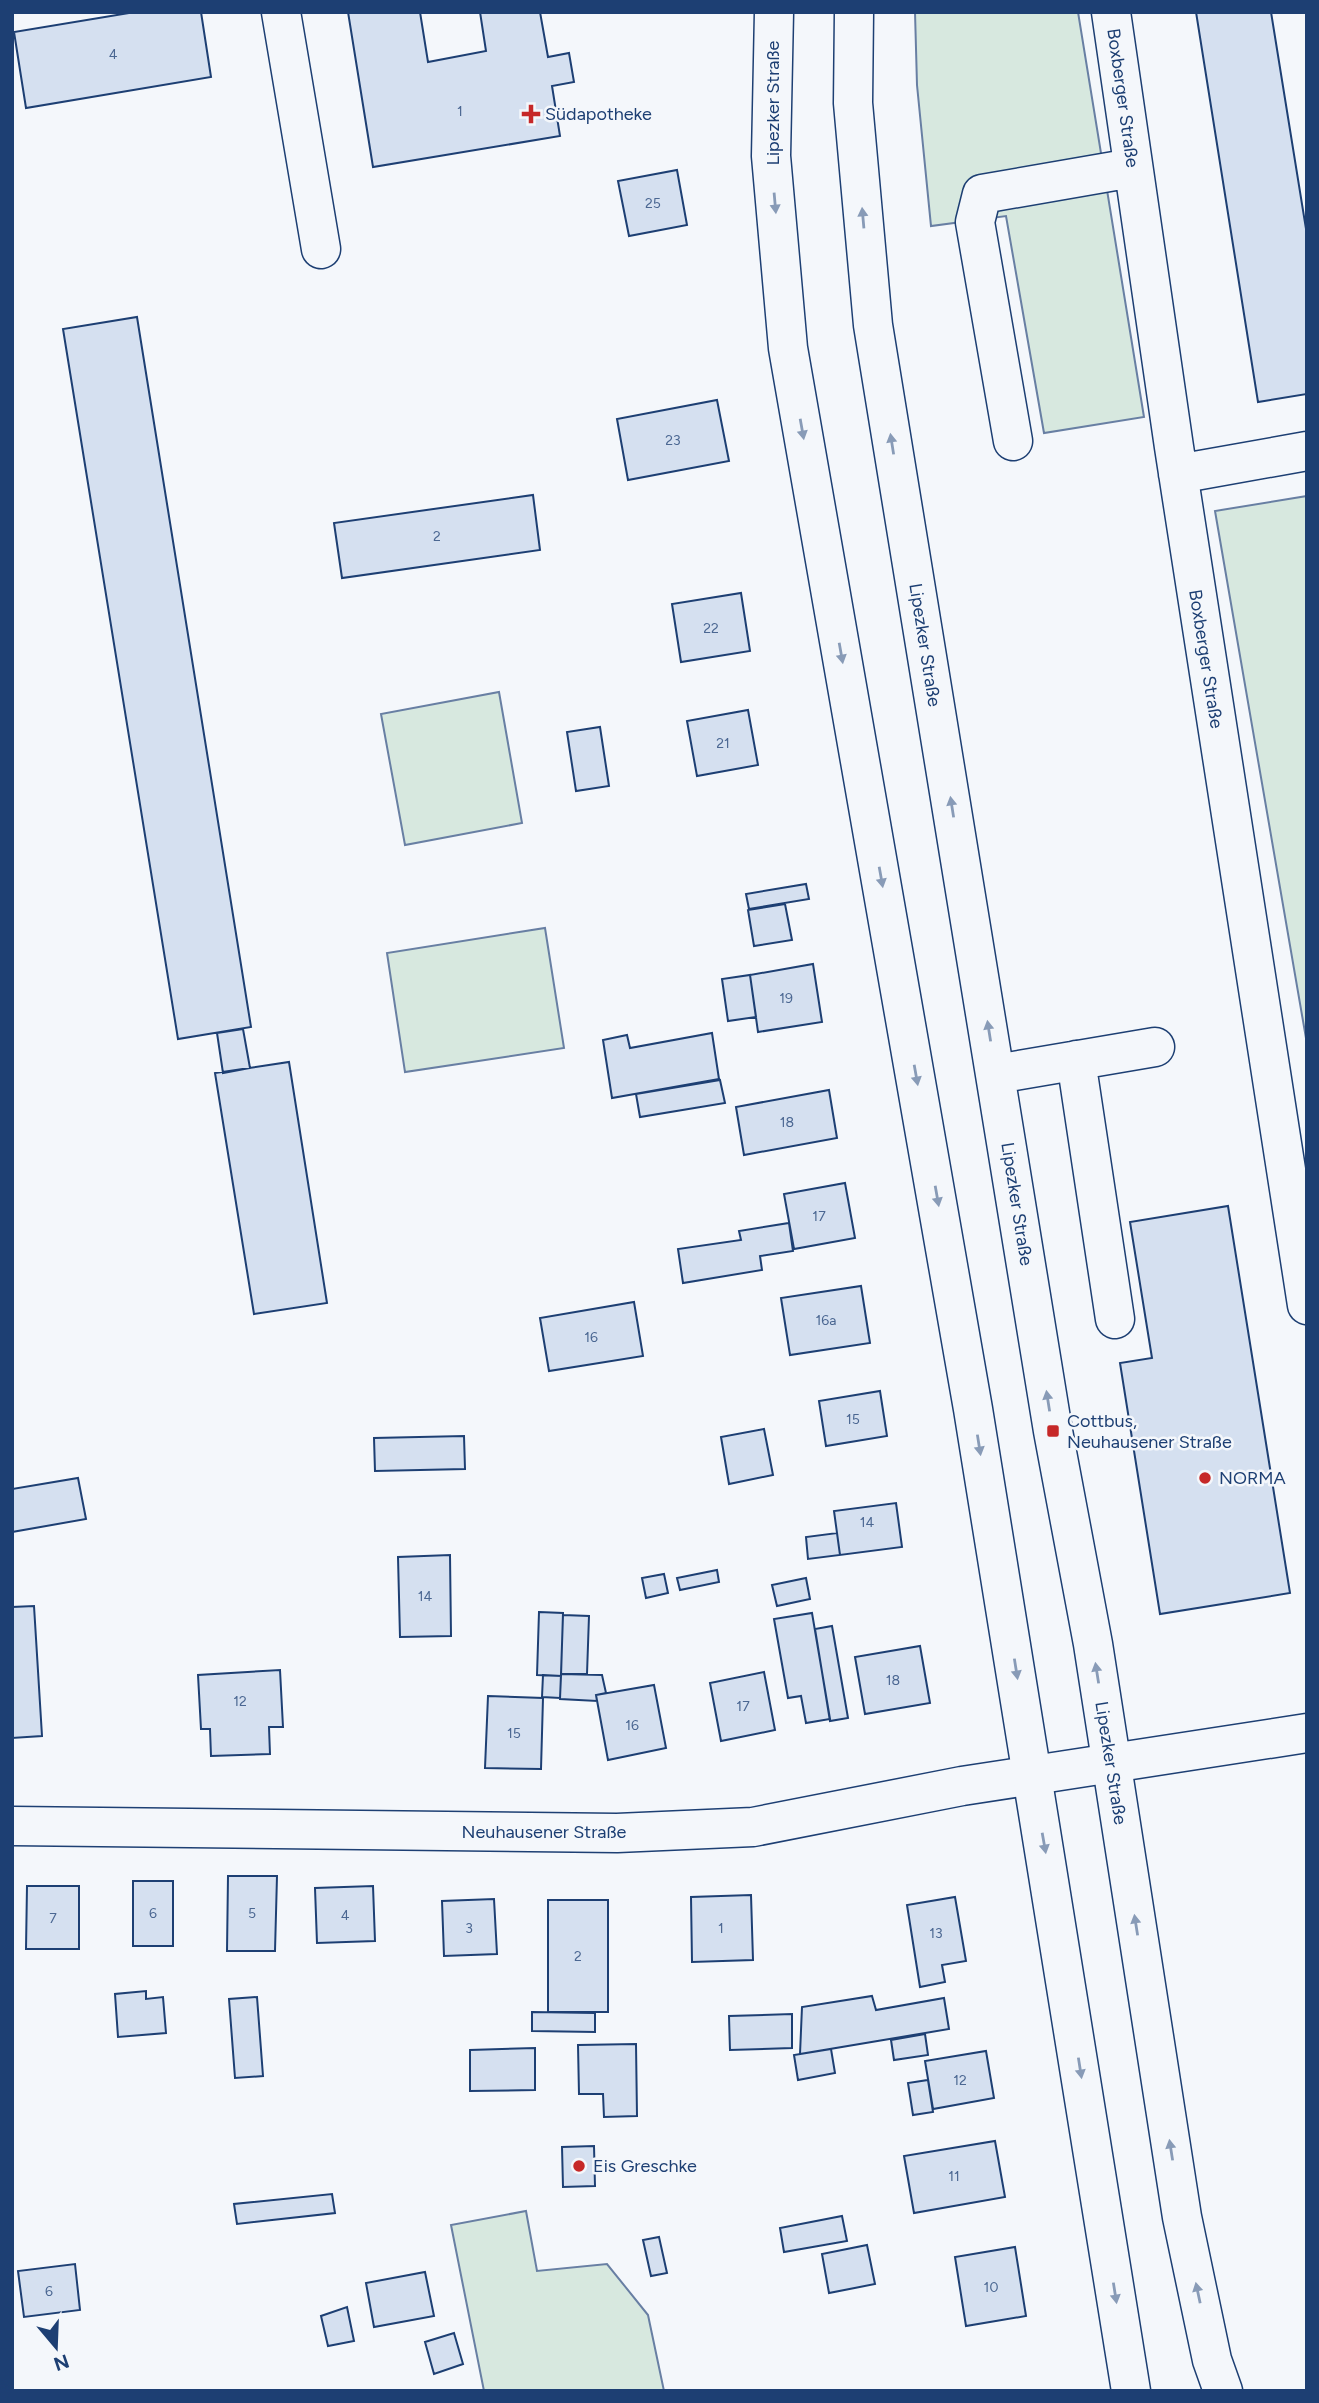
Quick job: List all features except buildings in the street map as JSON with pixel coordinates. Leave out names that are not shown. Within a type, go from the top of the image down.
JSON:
[{"type":"main road","points":[[281,12],[321,248]]},
{"type":"main road","name":"Lipezker Straße","points":[[774,12],[771,156],[788,348],[971,1396],[1130,2391]]},
{"type":"main road","name":"Lipezker Straße","points":[[854,12],[853,103],[873,325],[1053,1431],[1093,1644],[1182,2217],[1212,2360],[1223,2391]]},
{"type":"main road","name":"Boxberger Straße","points":[[1111,12],[1178,474],[1307,1305]]},
{"type":"main road","points":[[1013,441],[975,222],[982,194],[1132,168]]},
{"type":"main road","points":[[1178,474],[1307,451]]},
{"type":"main road","points":[[996,1074],[1155,1047]]},
{"type":"main road","points":[[1076,1060],[1115,1319]]},
{"type":"main road","name":"Neuhausener Straße","points":[[12,1826],[617,1833],[753,1827],[1032,1776],[1307,1733]]},
{"type":"shaded area","points":[[915,12],[1078,12],[1144,417],[1044,433],[1006,216],[931,226],[917,85]]},
{"type":"shaded area","points":[[1307,496],[1307,1044],[1215,511]]},
{"type":"shaded area","points":[[499,692],[522,823],[405,845],[381,714]]},
{"type":"shaded area","points":[[545,928],[564,1048],[405,1072],[387,953]]},
{"type":"shaded area","points":[[526,2211],[537,2271],[607,2264],[648,2315],[664,2391],[484,2391],[451,2225]]},
{"type":"place","name":"Südapotheke","points":[[531,114]]},
{"type":"place","name":"Cottbus, Neuhausener Straße","points":[[1053,1431]]},
{"type":"place","name":"NORMA","points":[[1205,1478]]},
{"type":"place","name":"Eis Greschke","points":[[579,2166]]}]
